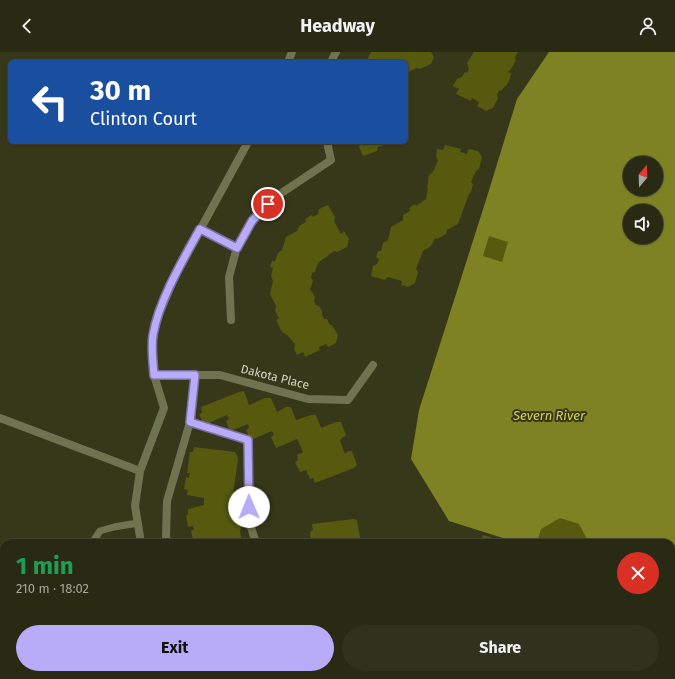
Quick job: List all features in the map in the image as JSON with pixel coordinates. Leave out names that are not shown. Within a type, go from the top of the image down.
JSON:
[{"type":"street","points":[[140,539],[135,506],[140,471],[164,408],[154,375],[152,354],[153,336],[158,316],[177,272],[247,144]]},
{"type":"street","points":[[231,320],[229,277],[237,248],[252,221],[277,196],[331,160],[327,144]]},
{"type":"street","points":[[200,229],[237,248]]},
{"type":"street","name":"Dakota Place","points":[[154,375],[220,375],[308,398],[348,400],[373,366]]},
{"type":"street","points":[[167,539],[167,501],[190,422],[195,375]]},
{"type":"street","points":[[0,418],[140,471]]},
{"type":"street","points":[[190,422],[248,440],[249,522],[255,539]]},
{"type":"lane","points":[[95,539],[100,532],[114,527],[138,523]]},
{"type":"water","name":"Severn River","points":[[549,52],[675,52],[675,539],[506,539],[449,521],[411,459],[419,410],[517,99]]},
{"type":"building","points":[[371,52],[431,52],[434,57],[431,64],[420,69],[417,68],[408,73],[408,60],[367,60]]},
{"type":"building","points":[[474,52],[518,52],[515,57],[516,60],[508,72],[511,73],[507,85],[501,91],[499,90],[497,95],[498,98],[493,108],[486,111],[477,106],[479,102],[472,98],[471,101],[456,94],[459,89],[453,86],[457,79],[462,77],[465,72],[467,73],[469,69],[467,63]]},
{"type":"building","points":[[360,144],[386,144],[378,147],[377,151],[363,156],[359,147]]},
{"type":"building","points":[[445,145],[461,149],[460,152],[467,154],[468,149],[478,151],[482,157],[479,169],[476,171],[471,182],[473,184],[471,192],[458,224],[447,230],[446,234],[437,239],[435,238],[431,246],[423,251],[416,269],[418,272],[415,283],[408,287],[401,285],[402,281],[388,277],[385,280],[371,276],[373,266],[377,264],[379,259],[376,257],[378,251],[381,251],[383,243],[388,240],[391,227],[403,220],[403,215],[410,211],[409,208],[415,204],[416,206],[426,199],[429,175],[433,172],[438,160],[436,156],[437,149],[443,150]]},
{"type":"building","points":[[328,205],[335,217],[334,221],[341,234],[344,231],[349,239],[347,247],[337,252],[334,251],[318,263],[315,272],[312,273],[311,278],[313,281],[310,289],[315,297],[314,301],[316,305],[319,306],[322,311],[324,319],[327,319],[338,335],[336,343],[328,347],[326,344],[319,347],[320,350],[305,357],[303,352],[297,355],[294,349],[295,344],[282,332],[276,320],[279,318],[275,311],[276,306],[270,294],[273,281],[271,276],[273,268],[270,267],[272,261],[275,261],[278,253],[282,250],[286,237],[297,231],[299,226],[306,222],[305,219],[312,215],[313,217],[318,214],[319,209]]},
{"type":"building","points":[[489,236],[508,242],[502,262],[483,256]]},
{"type":"building","points":[[244,391],[249,405],[265,398],[271,398],[277,412],[286,407],[291,407],[296,420],[311,415],[316,415],[321,428],[336,422],[341,422],[346,435],[340,440],[344,452],[345,454],[348,451],[352,451],[357,465],[354,468],[315,483],[313,478],[310,479],[306,470],[300,472],[295,462],[298,460],[297,455],[303,452],[297,439],[276,448],[271,437],[274,435],[272,431],[251,440],[246,430],[249,428],[248,424],[230,431],[226,421],[229,419],[227,415],[204,425],[199,414],[202,413],[201,407]]},
{"type":"building","points":[[194,447],[235,452],[237,455],[238,460],[232,500],[235,514],[238,515],[241,539],[193,539],[191,531],[194,529],[193,526],[188,527],[186,516],[188,514],[188,509],[204,505],[204,498],[187,495],[188,490],[184,489],[186,477],[189,478],[190,473],[187,473],[190,452],[193,452]]},
{"type":"building","points":[[560,518],[579,524],[587,539],[538,539],[541,529]]},
{"type":"building","points":[[353,519],[357,520],[360,539],[311,539],[310,532],[313,530],[312,524]]},
{"type":"building","points":[[483,535],[496,539],[482,539]]},
{"type":"route","points":[[249,507],[248,440],[190,422],[195,375],[154,375],[152,354],[153,336],[158,316],[177,272],[200,229],[237,248],[252,221],[268,204]]}]
